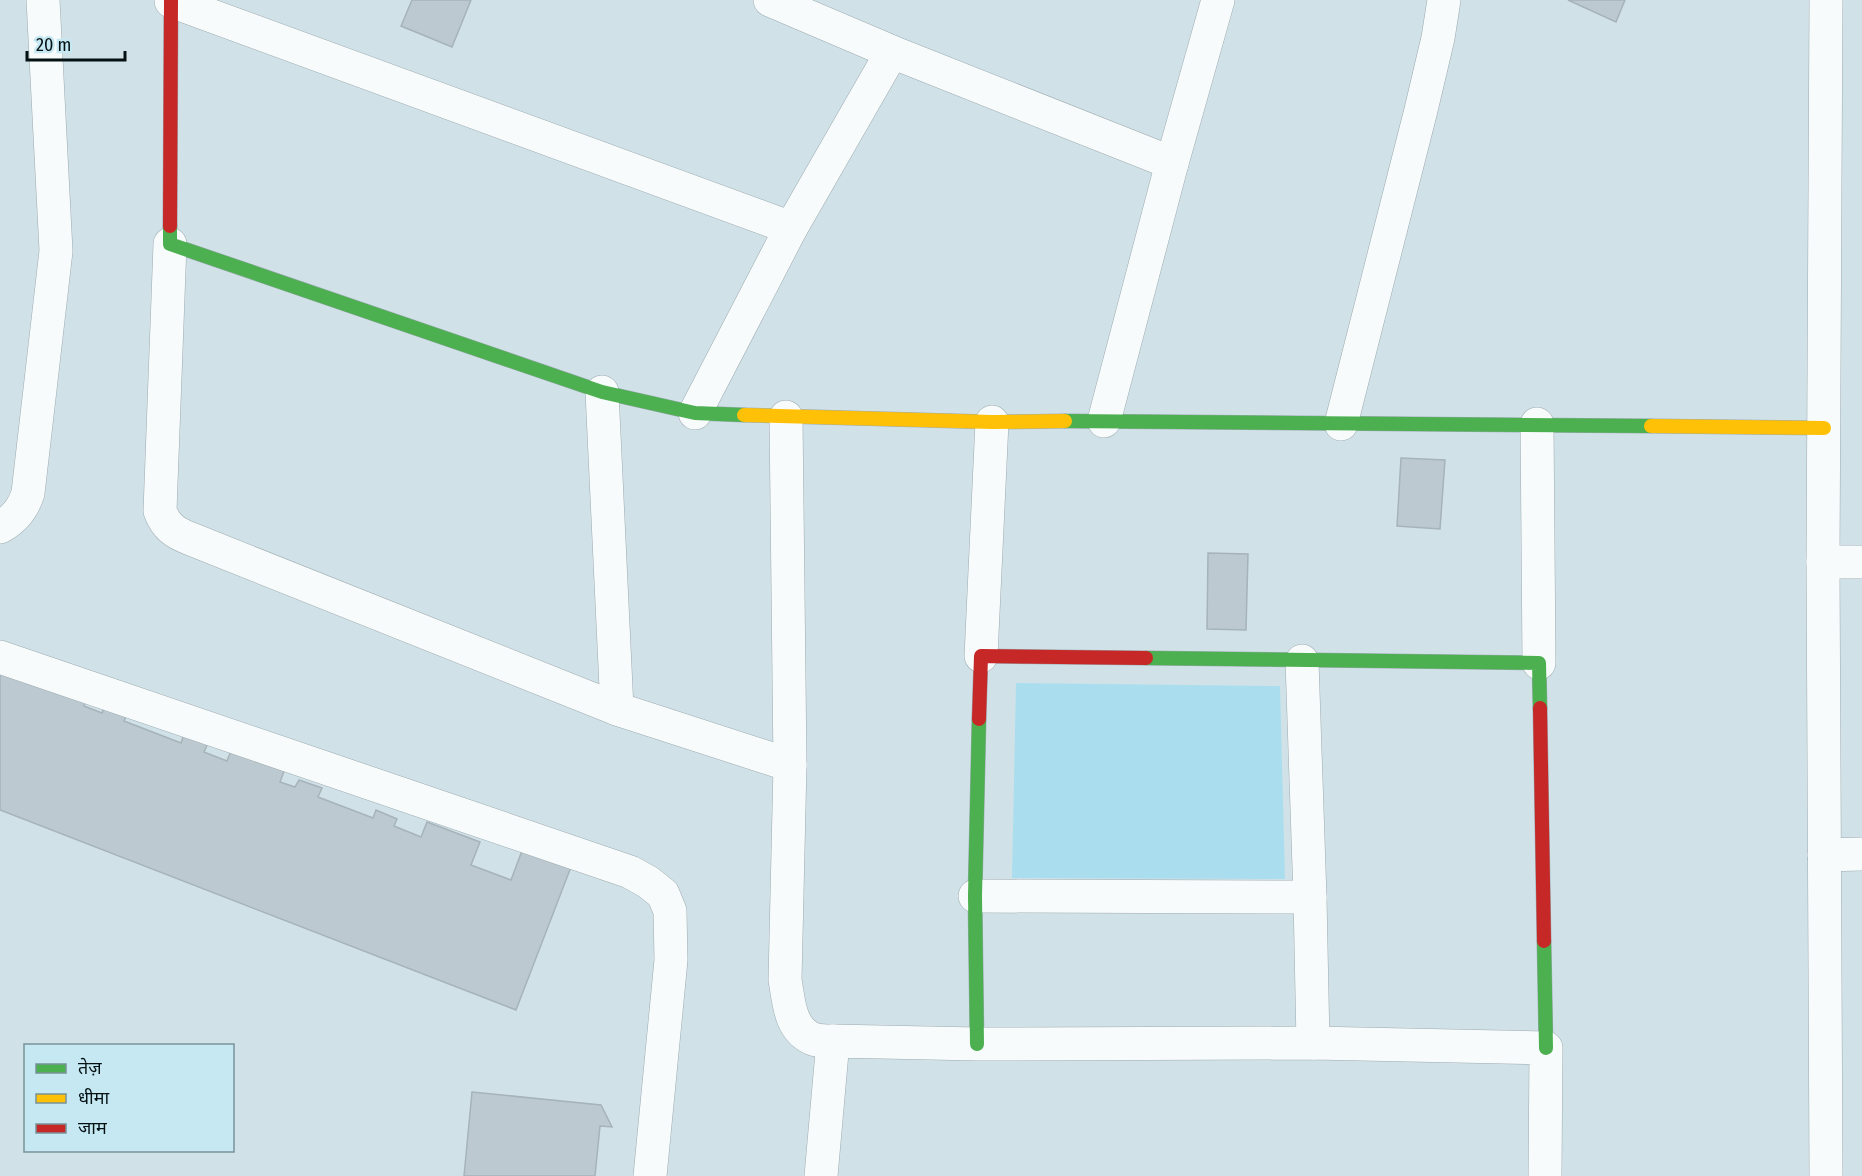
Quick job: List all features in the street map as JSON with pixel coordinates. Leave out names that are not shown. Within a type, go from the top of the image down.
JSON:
[{"type":"street","points":[[0,527],[10,522],[23,507],[28,493],[56,251],[43,0]]},
{"type":"street","points":[[770,0],[892,52],[1172,163]]},
{"type":"street","points":[[1104,421],[1218,0]]},
{"type":"street","points":[[1341,424],[1421,111],[1438,38],[1444,0]]},
{"type":"street","points":[[1826,0],[1823,562],[1826,1176]]},
{"type":"street","points":[[790,765],[617,709],[191,539],[165,525],[160,511],[170,244],[171,1],[791,228]]},
{"type":"street","points":[[695,412],[791,228],[892,52]]},
{"type":"street","points":[[170,244],[603,392],[695,412],[786,417],[992,422],[1537,424],[1824,428]]},
{"type":"street","points":[[603,392],[617,709]]},
{"type":"street","points":[[786,417],[790,765],[785,980],[790,1013],[800,1030],[814,1040],[832,1041],[976,1044],[1313,1043],[1546,1048]]},
{"type":"street","points":[[976,1044],[975,896],[981,656],[992,422]]},
{"type":"street","points":[[1537,424],[1546,1048],[1545,1176]]},
{"type":"street","points":[[1823,562],[1862,562]]},
{"type":"street","points":[[981,656],[1539,663]]},
{"type":"street","points":[[0,657],[630,872],[648,882],[663,894],[670,911],[671,960],[651,1176]]},
{"type":"street","points":[[1302,661],[1313,1043]]},
{"type":"street","points":[[1824,855],[1862,854]]},
{"type":"street","points":[[975,896],[1310,897]]},
{"type":"street","points":[[821,1176],[832,1041]]},
{"type":"shaded area","points":[[1016,683],[1280,686],[1285,879],[1012,878]]},
{"type":"building","points":[[412,0],[471,0],[452,47],[401,26]]},
{"type":"building","points":[[1568,0],[1625,0],[1616,22]]},
{"type":"building","points":[[1401,458],[1445,460],[1440,529],[1397,526]]},
{"type":"building","points":[[1208,553],[1248,554],[1246,630],[1207,629]]},
{"type":"building","points":[[0,673],[35,686],[40,673],[89,692],[84,706],[102,713],[106,703],[128,712],[124,721],[181,743],[184,734],[208,743],[204,752],[227,761],[233,746],[286,766],[280,782],[295,787],[299,780],[322,788],[318,797],[373,818],[376,810],[397,819],[394,826],[421,837],[427,822],[480,842],[471,865],[511,880],[523,848],[571,867],[516,1010],[0,810]]},
{"type":"building","points":[[472,1092],[601,1105],[612,1127],[600,1126],[595,1176],[464,1176]]},
{"type":"traffic: fast","points":[[170,226],[170,244],[602,392],[695,413],[744,415]]},
{"type":"traffic: fast","points":[[1065,421],[1651,426]]},
{"type":"traffic: fast","points":[[1146,658],[1539,663],[1540,708]]},
{"type":"traffic: fast","points":[[977,1044],[975,896],[979,719]]},
{"type":"traffic: fast","points":[[1544,941],[1546,1048]]},
{"type":"traffic: slow","points":[[744,415],[992,422],[1065,421]]},
{"type":"traffic: slow","points":[[1651,426],[1824,428]]},
{"type":"traffic: jam","points":[[170,226],[171,0]]},
{"type":"traffic: jam","points":[[979,719],[981,656],[1146,658]]},
{"type":"traffic: jam","points":[[1540,708],[1544,941]]}]
